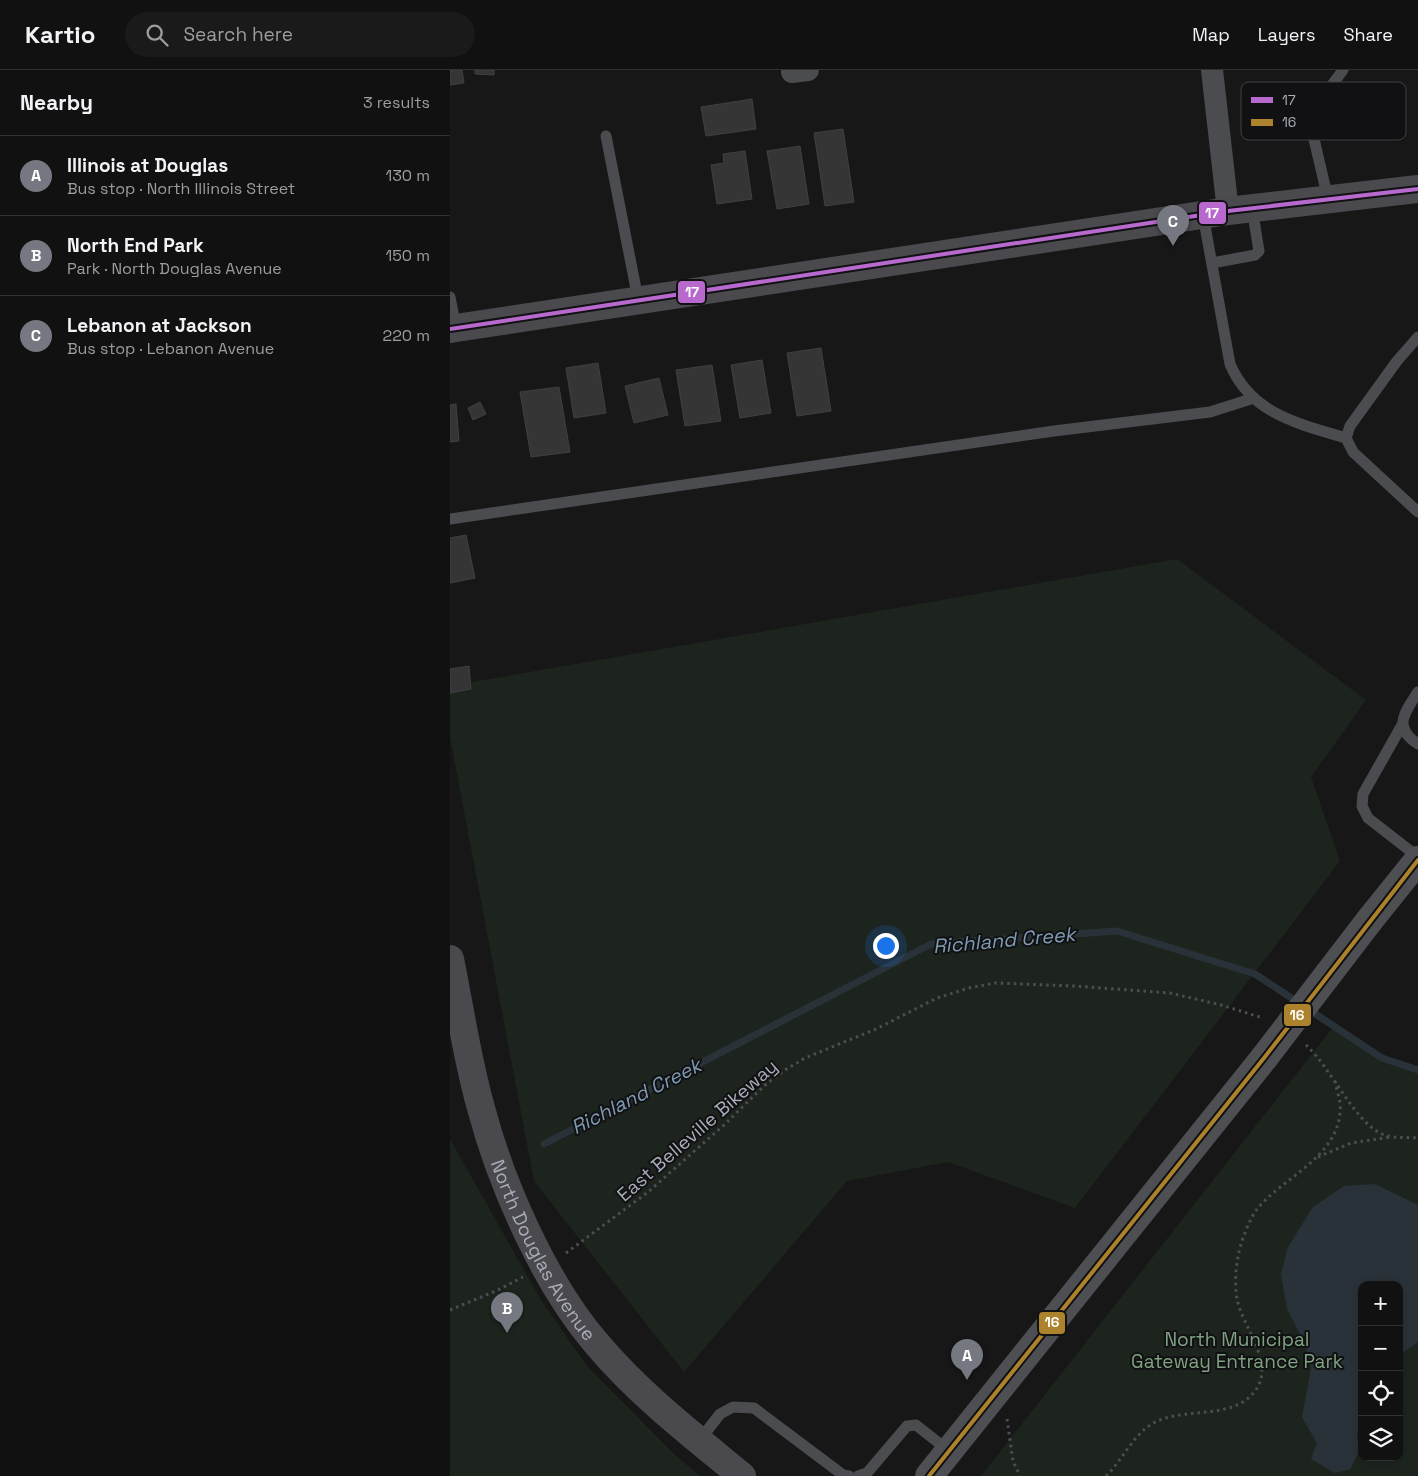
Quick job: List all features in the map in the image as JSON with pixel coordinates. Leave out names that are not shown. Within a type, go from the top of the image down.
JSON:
[{"type":"main road","points":[[453,328],[1227,211],[1418,189]]},
{"type":"main road","points":[[929,1476],[1264,1058],[1418,858]]},
{"type":"main road","name":"North Douglas Avenue","points":[[450,959],[480,1106],[508,1186],[545,1265],[567,1303],[596,1344],[699,1441],[742,1476]]},
{"type":"street","points":[[1212,70],[1227,211]]},
{"type":"lane","points":[[1334,82],[1343,70]]},
{"type":"lane","points":[[606,136],[638,300]]},
{"type":"lane","points":[[1314,140],[1328,200]]},
{"type":"lane","points":[[1212,263],[1255,255],[1259,251],[1227,211]]},
{"type":"lane","points":[[1227,211],[1212,263],[1230,364],[1237,380],[1254,398],[1280,417],[1346,438],[1353,452],[1418,512]]},
{"type":"lane","points":[[450,297],[453,328]]},
{"type":"lane","points":[[1346,438],[1355,419],[1397,361],[1418,337]]},
{"type":"lane","points":[[450,519],[1063,430],[1210,412],[1254,398]]},
{"type":"lane","points":[[1418,692],[1404,713],[1402,725],[1363,794],[1362,806],[1368,818],[1418,858]]},
{"type":"lane","points":[[1402,725],[1410,739],[1418,744]]},
{"type":"lane","points":[[699,1441],[720,1414],[733,1407],[754,1408],[844,1475],[849,1476]]},
{"type":"lane","points":[[858,1476],[867,1473],[907,1426],[916,1425],[949,1451]]},
{"type":"path","name":"East Belleville Bikeway","points":[[450,1310],[498,1290],[575,1249],[641,1198],[724,1125],[765,1085],[785,1070],[805,1058],[850,1040],[945,996],[969,988],[995,983],[1142,991],[1191,997],[1257,1016],[1271,1022]]},
{"type":"path","points":[[1300,1040],[1316,1055],[1364,1120],[1381,1134],[1392,1137]]},
{"type":"path","points":[[1318,1158],[1329,1141],[1339,1116],[1340,1103],[1334,1078]]},
{"type":"path","points":[[1106,1476],[1142,1431],[1159,1420],[1185,1413],[1225,1409],[1247,1402],[1257,1390],[1262,1377],[1262,1366],[1244,1322],[1235,1281],[1242,1243],[1256,1211],[1318,1158],[1351,1143],[1392,1137],[1418,1138]]},
{"type":"path","points":[[1002,1386],[1013,1461],[1020,1476]]},
{"type":"green space","points":[[1177,559],[1366,700],[1311,777],[1340,861],[1075,1208],[948,1162],[847,1181],[684,1372],[534,1181],[450,737],[450,686]]},
{"type":"green space","name":"North Municipal Gateway Entrance Park","points":[[1334,1026],[1382,1058],[1418,1070],[1418,1476],[981,1476]]},
{"type":"green space","points":[[450,1139],[541,1300],[587,1366],[675,1455],[700,1476],[450,1476]]},
{"type":"shaded area","points":[[1375,1184],[1418,1205],[1418,1342],[1403,1352],[1403,1281],[1358,1281],[1358,1454],[1350,1469],[1335,1473],[1311,1459],[1317,1443],[1302,1417],[1311,1369],[1305,1344],[1287,1309],[1281,1274],[1288,1247],[1313,1207],[1344,1186]]},
{"type":"building","points":[[450,70],[462,70],[464,83],[450,85]]},
{"type":"building","points":[[475,70],[494,70],[494,75],[475,74]]},
{"type":"building","points":[[752,99],[756,129],[706,136],[701,107]]},
{"type":"building","points":[[843,129],[854,202],[825,206],[814,133]]},
{"type":"building","points":[[800,146],[809,204],[777,209],[767,151]]},
{"type":"building","points":[[745,151],[752,199],[717,204],[711,165],[724,163],[723,154]]},
{"type":"building","points":[[821,348],[831,411],[797,416],[787,353]]},
{"type":"building","points":[[762,360],[771,413],[740,418],[731,365]]},
{"type":"building","points":[[598,363],[606,413],[574,418],[566,368]]},
{"type":"building","points":[[712,365],[721,421],[685,426],[676,370]]},
{"type":"building","points":[[659,378],[668,415],[634,423],[625,386]]},
{"type":"building","points":[[559,387],[570,452],[531,457],[520,392]]},
{"type":"building","points":[[480,402],[486,414],[473,420],[468,408]]},
{"type":"building","points":[[456,404],[459,441],[450,442],[450,405]]},
{"type":"building","points":[[466,535],[475,578],[450,583],[450,538]]},
{"type":"building","points":[[469,666],[471,689],[450,693],[450,669]]},
{"type":"waterway","name":"Richland Creek","points":[[544,1144],[931,944],[1117,931],[1255,974],[1299,1003]]},
{"type":"waterway","name":"Richland Creek","points":[[1308,1009],[1382,1058],[1418,1070]]},
{"type":"transit line","name":"17","points":[[450,329],[1228,211],[1418,189]]},
{"type":"transit line","name":"16","points":[[929,1476],[1264,1058],[1418,860]]},
{"type":"place","name":"Lebanon at Jackson","points":[[1173,246]]},
{"type":"place","name":"North End Park","points":[[507,1333]]},
{"type":"place","name":"Illinois at Douglas","points":[[967,1380]]}]
